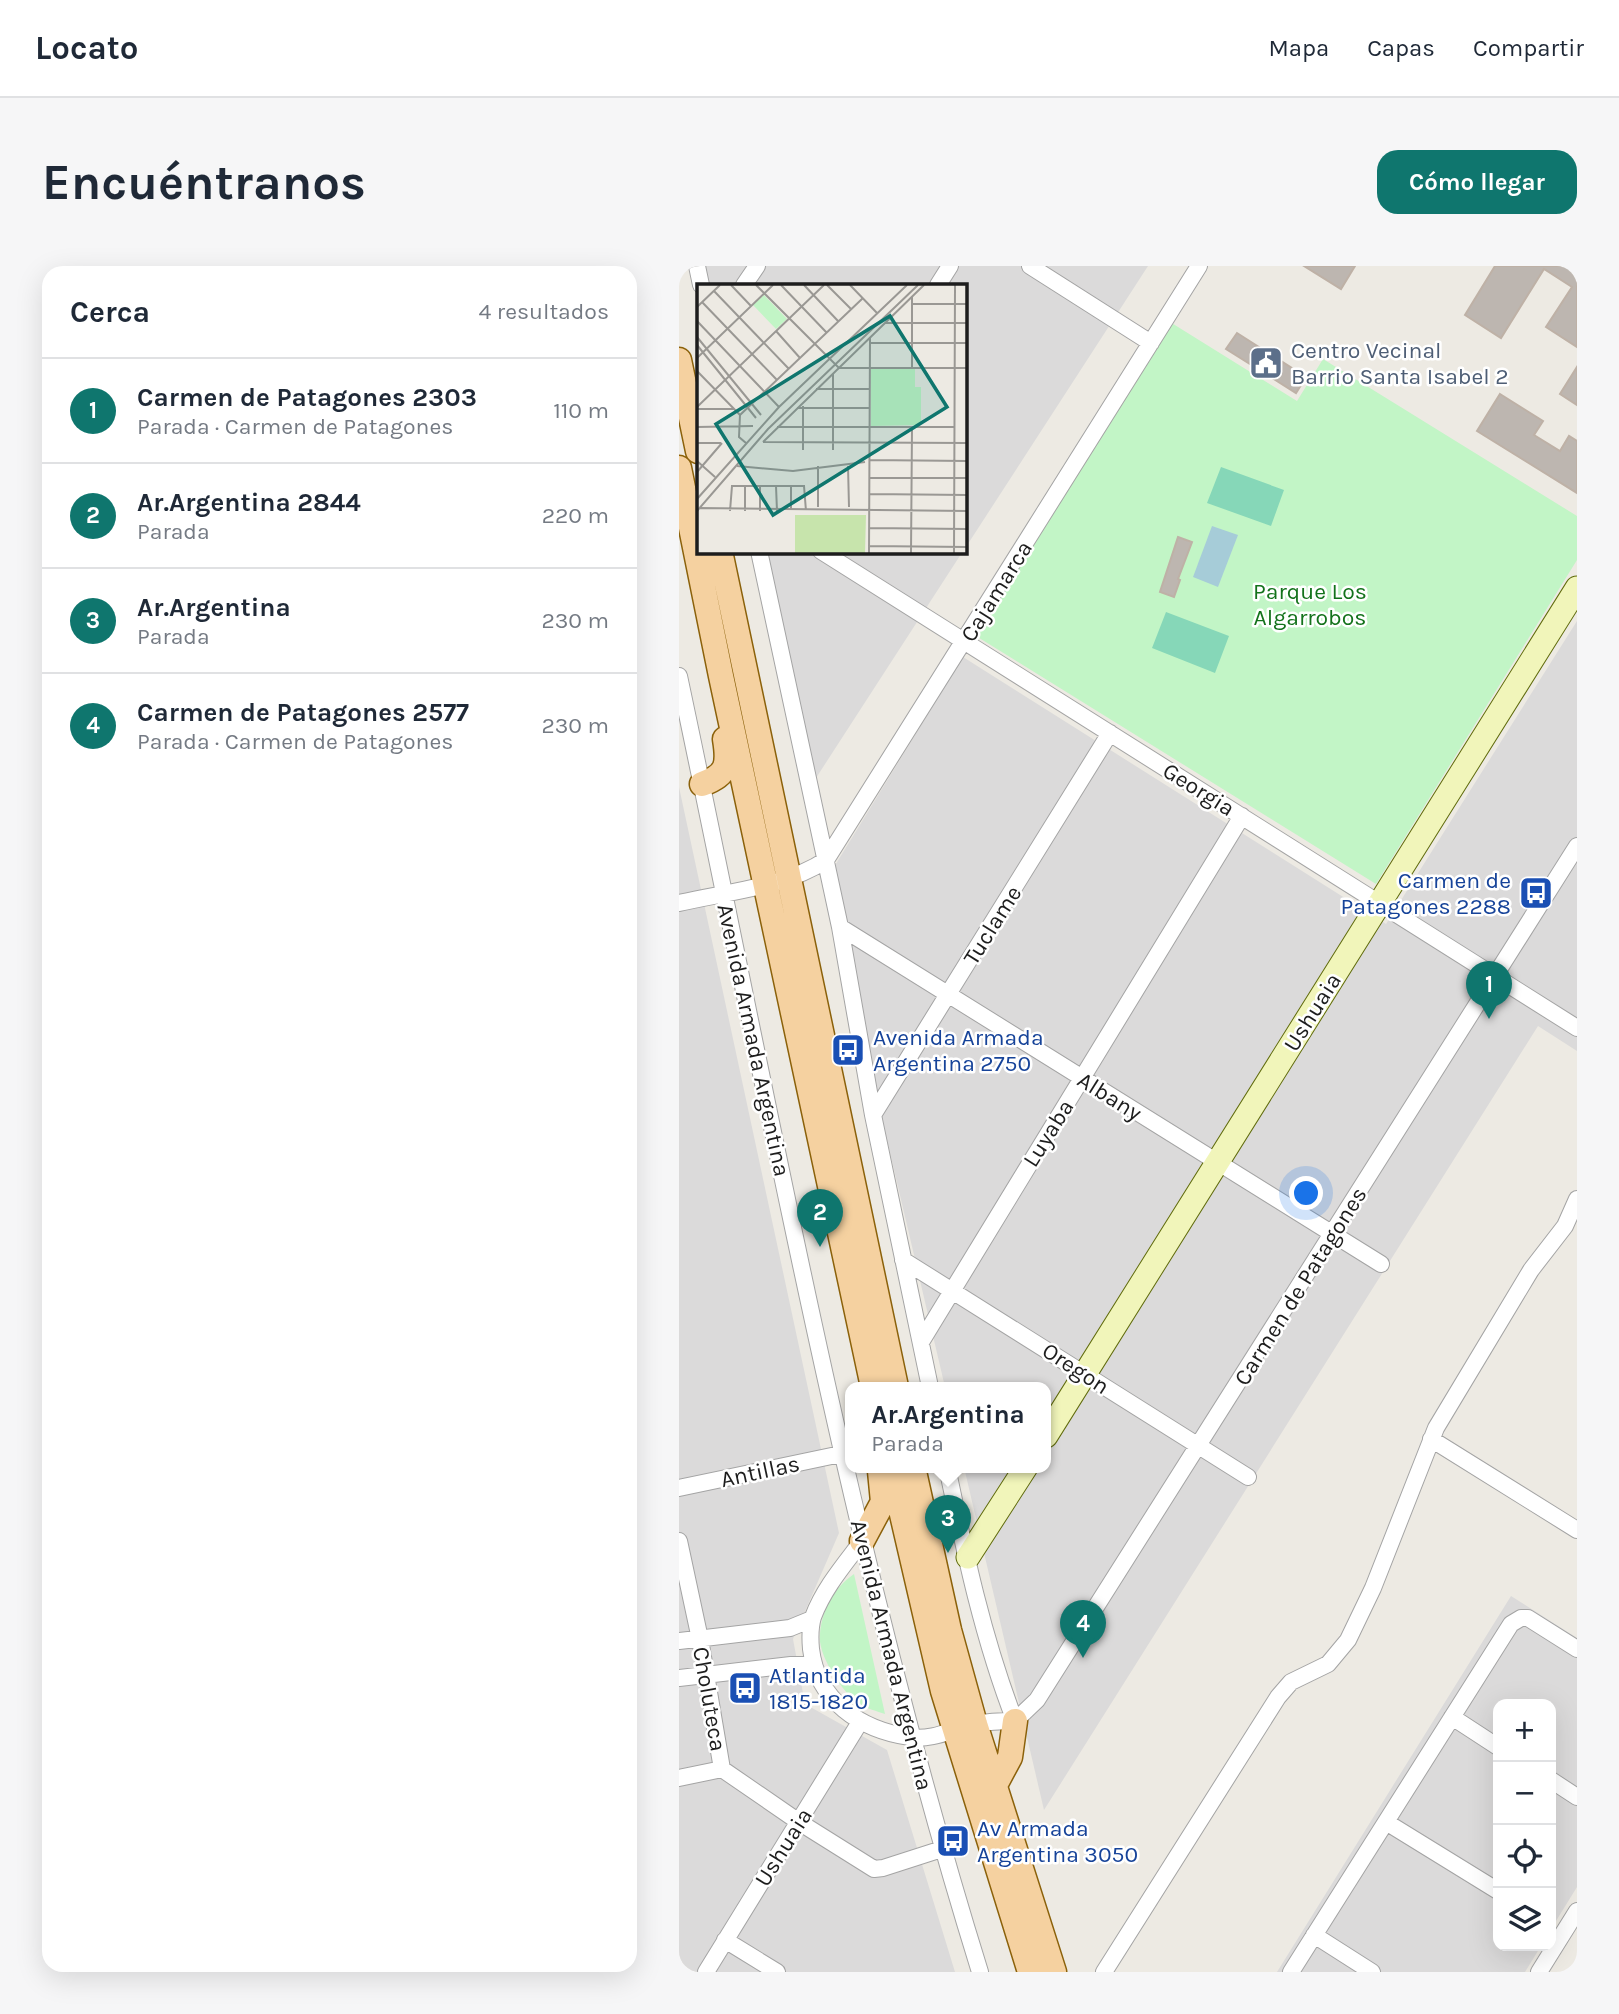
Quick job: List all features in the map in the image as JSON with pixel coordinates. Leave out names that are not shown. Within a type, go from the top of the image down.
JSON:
[{"type":"main road","points":[[679,360],[697,446]]},
{"type":"main road","name":"Avenida Armada Argentina","points":[[679,468],[721,676],[778,881],[895,1382]]},
{"type":"main road","name":"Avenida Armada Argentina","points":[[720,553],[869,1379]]},
{"type":"main road","name":"Ushuaia","points":[[1051,1428],[1380,903],[1574,600]]},
{"type":"main road","points":[[702,784],[720,774],[726,767],[728,756],[720,697],[721,676]]},
{"type":"main road","points":[[862,1541],[883,1502],[880,1473]]},
{"type":"main road","name":"Avenida Armada Argentina","points":[[892,1473],[943,1691],[995,1784],[1054,1972]]},
{"type":"main road","name":"Avenida Armada Argentina","points":[[914,1473],[949,1630],[965,1727],[1030,1972]]},
{"type":"main road","points":[[968,1557],[1022,1473]]},
{"type":"main road","points":[[995,1784],[1010,1757],[1015,1721]]},
{"type":"street","points":[[697,266],[701,284]]},
{"type":"street","points":[[745,284],[757,266]]},
{"type":"street","points":[[939,284],[950,266]]},
{"type":"street","points":[[1030,266],[1151,343]]},
{"type":"street","name":"Cajamarca","points":[[679,903],[778,881],[811,871],[826,860],[1199,266]]},
{"type":"street","points":[[759,553],[840,927],[873,1115],[929,1382]]},
{"type":"street","name":"Georgia","points":[[824,553],[1577,1028]]},
{"type":"street","name":"Avenida Armada Argentina","points":[[679,676],[845,1471]]},
{"type":"street","name":"Tuclame","points":[[873,1115],[1110,733]]},
{"type":"street","name":"Luyaba","points":[[921,1342],[1242,816]]},
{"type":"street","name":"Carmen de Patagones","points":[[1015,1721],[1037,1700],[1577,846]]},
{"type":"street","name":"Albany","points":[[840,927],[1381,1264]]},
{"type":"street","points":[[1104,1972],[1278,1696],[1291,1682],[1328,1664],[1348,1640],[1373,1588],[1431,1439],[1531,1270],[1571,1230],[1577,1199]]},
{"type":"street","name":"Oregon","points":[[903,1260],[952,1288],[1248,1477]]},
{"type":"street","points":[[1431,1439],[1577,1530]]},
{"type":"street","name":"Antillas","points":[[679,1488],[841,1454]]},
{"type":"street","name":"Avenida Armada Argentina","points":[[846,1473],[912,1738],[942,1849],[980,1972]]},
{"type":"street","points":[[862,1541],[831,1582],[812,1619],[810,1637],[813,1665],[829,1697],[860,1722],[912,1738],[965,1727],[1015,1721],[984,1630],[948,1473]]},
{"type":"street","name":"Choluteca","points":[[679,1541],[700,1639],[722,1769],[867,1867],[883,1868],[942,1849]]},
{"type":"street","points":[[1290,1972],[1511,1624],[1521,1618],[1528,1618],[1577,1649]]},
{"type":"street","points":[[679,1641],[790,1628],[812,1619]]},
{"type":"street","points":[[679,1678],[791,1665],[813,1665]]},
{"type":"street","points":[[1452,1717],[1493,1744]]},
{"type":"street","name":"Ushuaia","points":[[705,1972],[860,1722]]},
{"type":"street","points":[[679,1778],[722,1769]]},
{"type":"street","points":[[1556,1783],[1577,1797]]},
{"type":"street","points":[[1386,1822],[1493,1888]]},
{"type":"street","points":[[1539,1972],[1558,1927],[1577,1911]]},
{"type":"street","points":[[1314,1936],[1372,1972]]},
{"type":"street","points":[[725,1940],[777,1972]]},
{"type":"shaded area","points":[[702,266],[1148,266],[966,547],[966,284],[707,284]]},
{"type":"shaded area","points":[[766,553],[962,553],[816,778]]},
{"type":"shaded area","points":[[1577,621],[1577,1051],[1538,1026],[1044,1810],[965,1473],[1051,1473],[1051,1382],[944,1382],[826,880],[963,657],[1386,924]]},
{"type":"shaded area","points":[[679,787],[839,1533],[793,1639],[805,1704],[887,1750],[955,1972],[679,1972]]},
{"type":"shaded area","points":[[1511,1596],[1577,1638],[1577,1887],[1556,1921],[1556,1699],[1493,1699],[1493,1951],[1538,1951],[1525,1972],[1277,1972]]},
{"type":"green space","name":"Parque Los Algarrobos","points":[[1170,322],[1297,401],[1323,359],[1577,516],[1577,560],[1376,884],[976,636]]},
{"type":"green space","points":[[1221,467],[1284,490],[1271,526],[1207,503]]},
{"type":"green space","points":[[1166,612],[1229,636],[1215,673],[1152,648]]},
{"type":"green space","points":[[854,1574],[885,1714],[869,1709],[853,1699],[832,1673],[820,1643],[826,1608],[841,1586]]},
{"type":"water","points":[[1212,526],[1238,535],[1218,587],[1193,577]]},
{"type":"building","points":[[1304,266],[1355,266],[1341,289]]},
{"type":"building","points":[[1495,266],[1577,266],[1577,347],[1546,327],[1572,287],[1544,269],[1501,338],[1465,315]]},
{"type":"building","name":"Centro Vecinal Barrio Santa Isabel 2","points":[[1237,333],[1306,377],[1296,393],[1226,349]]},
{"type":"building","points":[[1577,367],[1577,405],[1560,394]]},
{"type":"building","points":[[1500,394],[1543,421],[1534,435],[1560,451],[1569,436],[1577,441],[1577,493],[1477,431]]},
{"type":"building","points":[[1178,537],[1192,542],[1174,597],[1160,592]]},
{"type":"place","name":"Centro Vecinal Barrio Santa Isabel 2","points":[[1266,363]]},
{"type":"place","name":"Carmen de Patagones 2288","points":[[1536,893]]},
{"type":"place","name":"Carmen de Patagones 2303","points":[[1489,1019]]},
{"type":"place","name":"Avenida Armada Argentina 2750","points":[[848,1050]]},
{"type":"place","name":"Ar.Argentina 2844","points":[[820,1247]]},
{"type":"place","name":"Ar.Argentina","points":[[948,1553]]},
{"type":"place","name":"Carmen de Patagones 2577","points":[[1083,1658]]},
{"type":"place","name":"Atlantida 1815-1820","points":[[745,1688]]},
{"type":"place","name":"Av Armada Argentina 3050","points":[[953,1841]]}]
